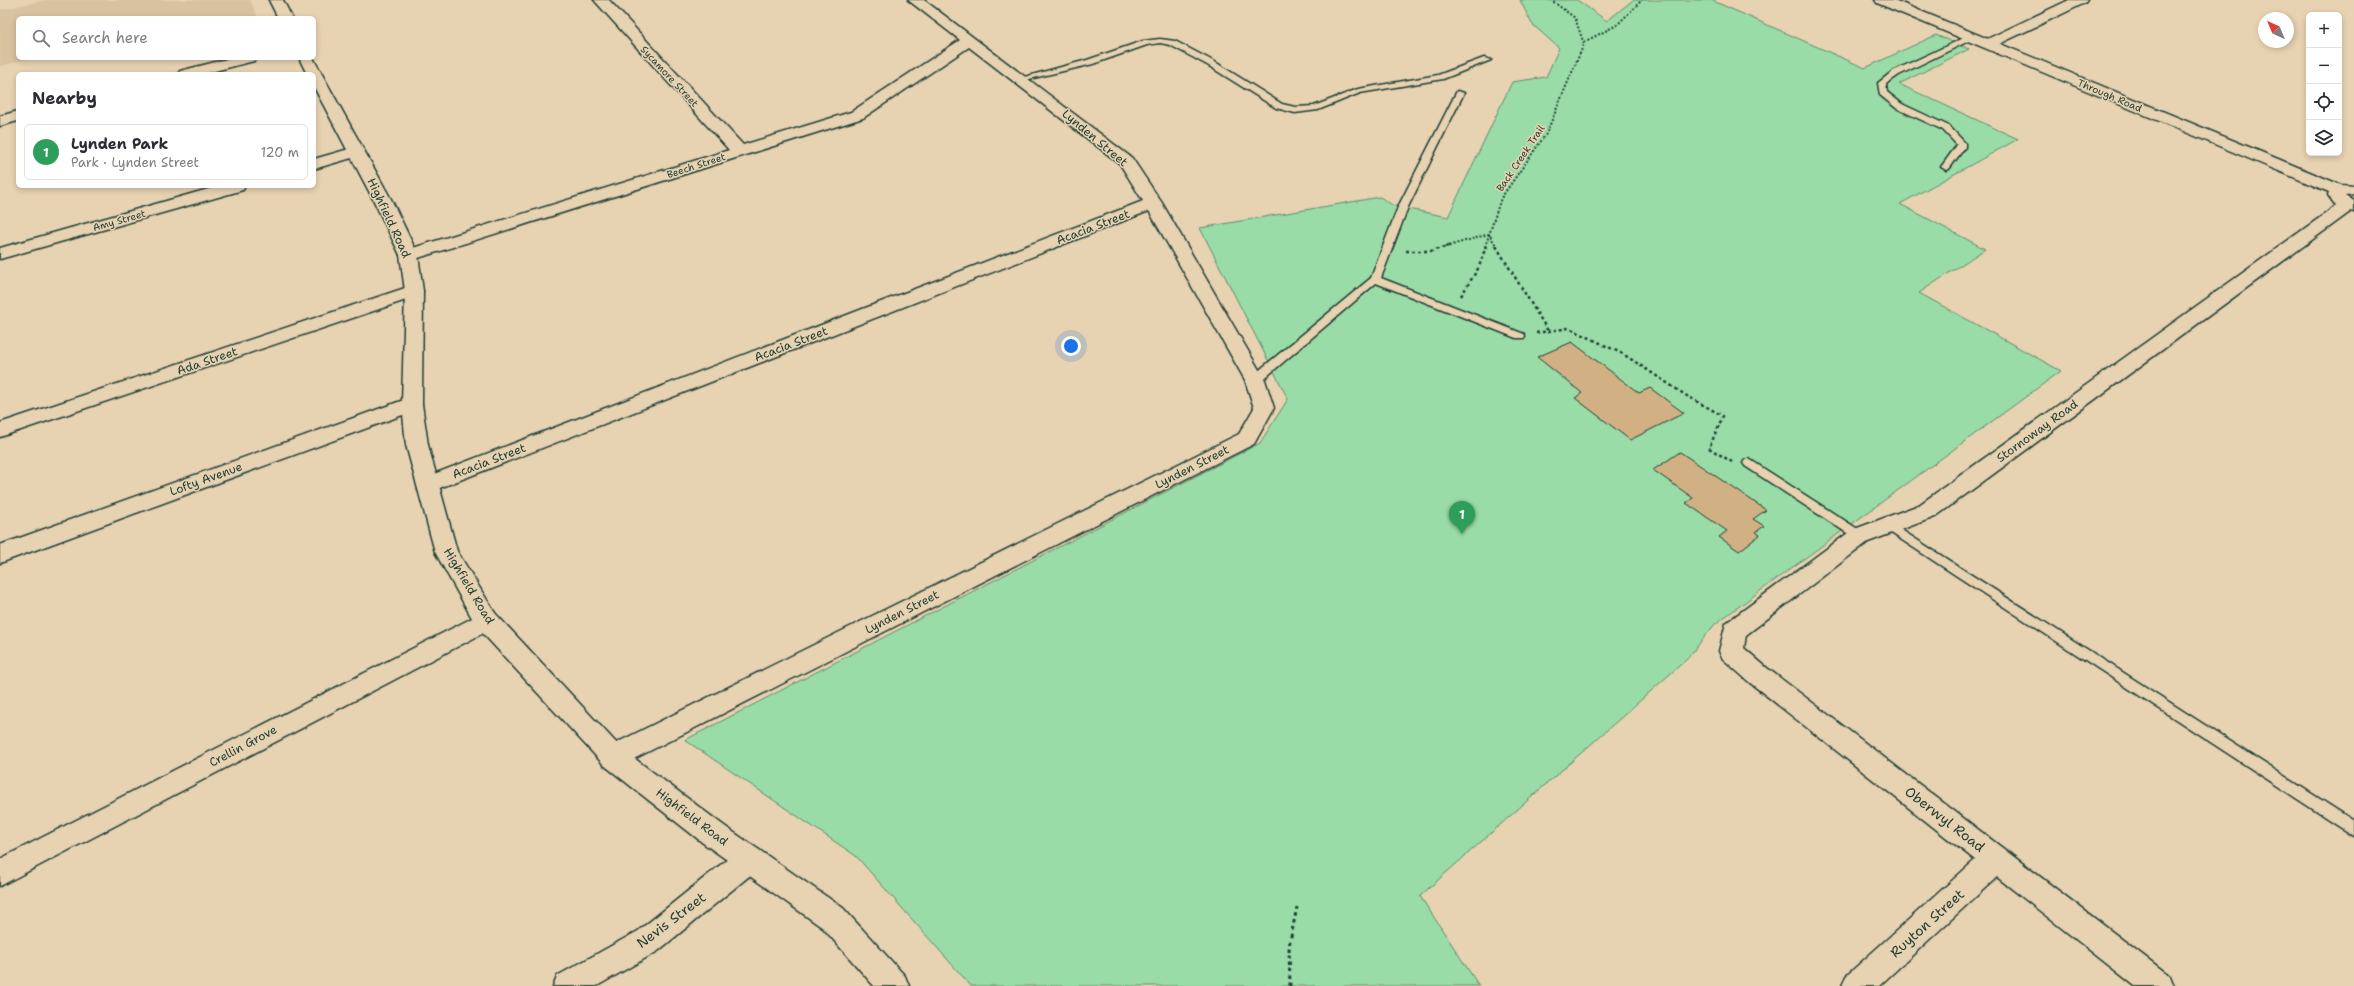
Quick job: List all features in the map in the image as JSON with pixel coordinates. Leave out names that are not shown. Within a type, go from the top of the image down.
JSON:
[{"type":"street","points":[[276,0],[285,16]]},
{"type":"street","name":"Sycamore Street","points":[[601,0],[739,151]]},
{"type":"street","name":"Lynden Street","points":[[613,757],[1247,439],[1264,408],[1255,380],[1153,203],[1126,161],[1021,79],[968,41],[915,0]]},
{"type":"street","name":"Through Road","points":[[1882,0],[2349,198]]},
{"type":"street","points":[[1988,44],[2080,0]]},
{"type":"street","name":"Beech Street","points":[[409,255],[857,115],[968,41]]},
{"type":"street","points":[[193,72],[241,60]]},
{"type":"street","name":"Highfield Road","points":[[307,60],[313,72]]},
{"type":"street","name":"Highfield Road","points":[[316,77],[382,199],[409,255],[414,292],[412,404],[417,445],[429,484],[446,552],[486,620],[613,757],[749,859],[833,918],[894,986]]},
{"type":"street","points":[[0,121],[16,117]]},
{"type":"street","points":[[316,163],[356,152]]},
{"type":"street","name":"Amy Street","points":[[0,254],[231,188]]},
{"type":"street","name":"Stornoway Road","points":[[1731,651],[1735,630],[1860,536],[1886,524],[1927,511],[2349,198]]},
{"type":"street","name":"Acacia Street","points":[[429,484],[1153,203]]},
{"type":"street","name":"Ada Street","points":[[0,430],[414,292]]},
{"type":"street","name":"Lofty Avenue","points":[[0,554],[412,404]]},
{"type":"street","name":"Crellin Grove","points":[[0,873],[486,620]]},
{"type":"street","name":"Oberwyl Road","points":[[1731,651],[1758,675],[2160,986]]},
{"type":"street","name":"Nevis Street","points":[[568,986],[648,941],[749,859]]},
{"type":"street","name":"Ruyton Street","points":[[1858,986],[1997,859]]},
{"type":"lane","points":[[1946,167],[1962,145],[1946,128],[1899,106],[1883,93],[1882,83],[1896,73],[1971,38]]},
{"type":"lane","points":[[1021,79],[1090,62],[1146,43],[1160,41],[1172,43],[1212,64],[1279,106],[1295,110],[1315,108],[1358,91],[1440,78],[1487,60]]},
{"type":"lane","points":[[1255,380],[1375,279],[1403,207],[1460,94]]},
{"type":"lane","points":[[1375,279],[1520,336]]},
{"type":"lane","points":[[1749,463],[1860,536]]},
{"type":"lane","points":[[1886,524],[2354,829]]},
{"type":"path","points":[[1551,0],[1575,18],[1584,42],[1617,25],[1642,0]]},
{"type":"path","name":"Back Creek Trail","points":[[1453,309],[1478,267],[1501,198],[1546,134],[1584,42]]},
{"type":"path","points":[[1386,251],[1431,251],[1489,234],[1548,331]]},
{"type":"path","points":[[1520,336],[1569,328],[1623,354],[1687,396],[1723,416],[1709,448],[1729,462],[1749,463]]},
{"type":"path","points":[[1290,986],[1289,946],[1297,907]]},
{"type":"shaded area","points":[[45,0],[250,0],[257,16],[16,16],[16,60],[24,60],[0,66],[0,10]]},
{"type":"green space","points":[[1520,0],[1577,0],[1607,21],[1633,0],[1711,0],[1865,68],[1936,35],[1969,49],[1899,84],[2018,139],[1900,204],[1985,249],[1919,293],[2061,371],[1715,624],[1687,659],[1420,896],[1479,986],[971,986],[856,856],[685,740],[1260,443],[1288,399],[1200,228],[1380,197],[1394,206],[1448,217],[1512,82],[1546,77],[1559,48],[1532,24]]},
{"type":"building","points":[[1572,342],[1639,393],[1650,388],[1684,413],[1630,440],[1575,398],[1582,393],[1537,357]]},
{"type":"building","points":[[1680,452],[1766,510],[1753,519],[1764,526],[1756,532],[1760,535],[1739,551],[1719,537],[1727,531],[1686,503],[1693,498],[1653,470]]},
{"type":"place","name":"Lynden Park","points":[[1462,534]]}]
